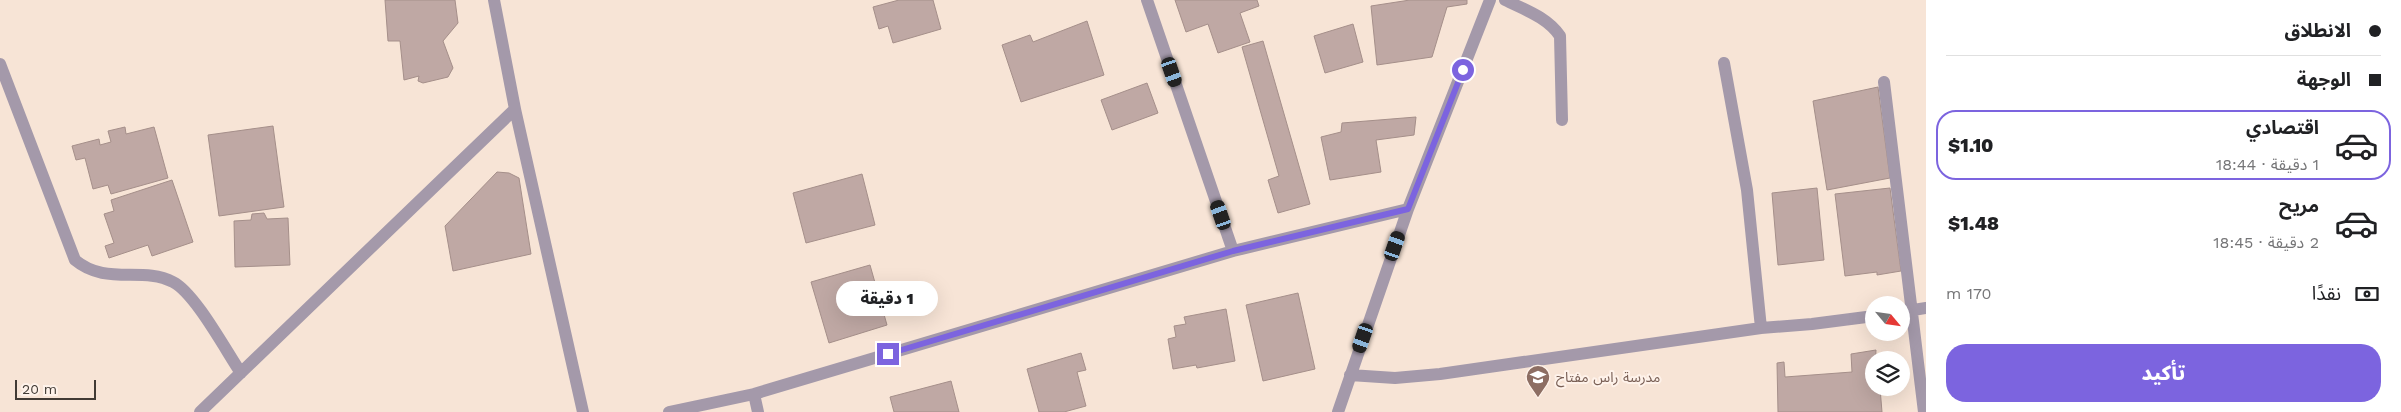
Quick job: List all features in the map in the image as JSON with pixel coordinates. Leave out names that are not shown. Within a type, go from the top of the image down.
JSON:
[{"type":"street","points":[[494,0],[515,109],[582,412]]},
{"type":"street","points":[[1147,0],[1233,251]]},
{"type":"street","points":[[1338,412],[1408,209],[1490,0]]},
{"type":"street","points":[[1505,0],[1545,20],[1554,27],[1560,36],[1562,120]]},
{"type":"street","points":[[1724,63],[1747,190],[1761,328]]},
{"type":"street","points":[[0,64],[75,260],[85,268],[104,273],[159,276],[175,282],[190,296],[241,373]]},
{"type":"street","points":[[1884,82],[1905,296]]},
{"type":"street","points":[[200,412],[515,109]]},
{"type":"street","points":[[668,412],[754,394],[1233,251],[1408,209]]},
{"type":"street","points":[[1910,310],[1926,308]]},
{"type":"street","points":[[1350,375],[1395,378],[1440,374],[1761,328],[1865,317]]},
{"type":"street","points":[[1910,333],[1924,412]]},
{"type":"street","points":[[754,394],[758,412]]},
{"type":"building","points":[[385,0],[455,0],[458,23],[443,41],[453,68],[448,77],[423,83],[418,81],[419,76],[404,80],[400,41],[388,41]]},
{"type":"building","points":[[899,0],[933,0],[941,29],[893,43],[888,26],[879,29],[873,7]]},
{"type":"building","points":[[1175,0],[1257,0],[1259,6],[1240,13],[1250,42],[1218,53],[1208,24],[1186,32]]},
{"type":"building","points":[[1410,0],[1467,0],[1467,4],[1447,7],[1432,57],[1377,65],[1371,6]]},
{"type":"building","points":[[1087,21],[1104,75],[1021,102],[1002,45],[1030,35],[1033,42]]},
{"type":"building","points":[[1353,24],[1363,62],[1325,73],[1314,36]]},
{"type":"building","points":[[1263,41],[1310,204],[1278,213],[1268,180],[1279,176],[1242,47]]},
{"type":"building","points":[[1147,83],[1158,113],[1112,130],[1101,100]]},
{"type":"building","points":[[1878,87],[1890,178],[1827,190],[1813,101]]},
{"type":"building","points":[[1416,117],[1414,135],[1376,140],[1381,172],[1330,180],[1321,137],[1341,132],[1342,123]]},
{"type":"building","points":[[273,126],[284,207],[219,216],[208,135]]},
{"type":"building","points":[[125,127],[126,134],[154,127],[168,178],[111,194],[108,185],[93,189],[85,158],[76,160],[72,146],[99,139],[100,145],[111,142],[108,131]]},
{"type":"building","points":[[497,172],[509,173],[519,178],[531,254],[453,271],[445,226]]},
{"type":"building","points":[[862,174],[875,225],[806,243],[793,193]]},
{"type":"building","points":[[172,180],[193,242],[152,256],[148,245],[109,258],[105,246],[114,243],[104,214],[114,211],[111,200]]},
{"type":"building","points":[[1817,188],[1824,260],[1778,265],[1772,193]]},
{"type":"building","points":[[1890,188],[1901,271],[1877,275],[1877,272],[1845,276],[1835,194]]},
{"type":"building","points":[[264,213],[267,219],[288,218],[290,265],[235,267],[234,221],[251,220],[252,214]]},
{"type":"building","points":[[870,265],[887,325],[829,343],[811,282]]},
{"type":"building","points":[[1298,293],[1315,369],[1263,381],[1246,305]]},
{"type":"building","points":[[1226,309],[1235,361],[1197,368],[1196,365],[1173,369],[1168,339],[1176,337],[1174,326],[1186,324],[1184,317]]},
{"type":"building","points":[[1865,352],[1865,396],[1881,396],[1882,412],[1778,412],[1777,363],[1784,362],[1785,377],[1852,372],[1851,354]]},
{"type":"building","points":[[1081,353],[1086,370],[1077,372],[1086,406],[1064,412],[1039,412],[1027,369]]},
{"type":"building","points":[[951,381],[959,412],[894,412],[890,397]]},
{"type":"place","name":"مدرسة راس مفتاح","points":[[1538,398]]},
{"type":"route","points":[[888,354],[1233,251],[1408,209],[1463,70]]}]
